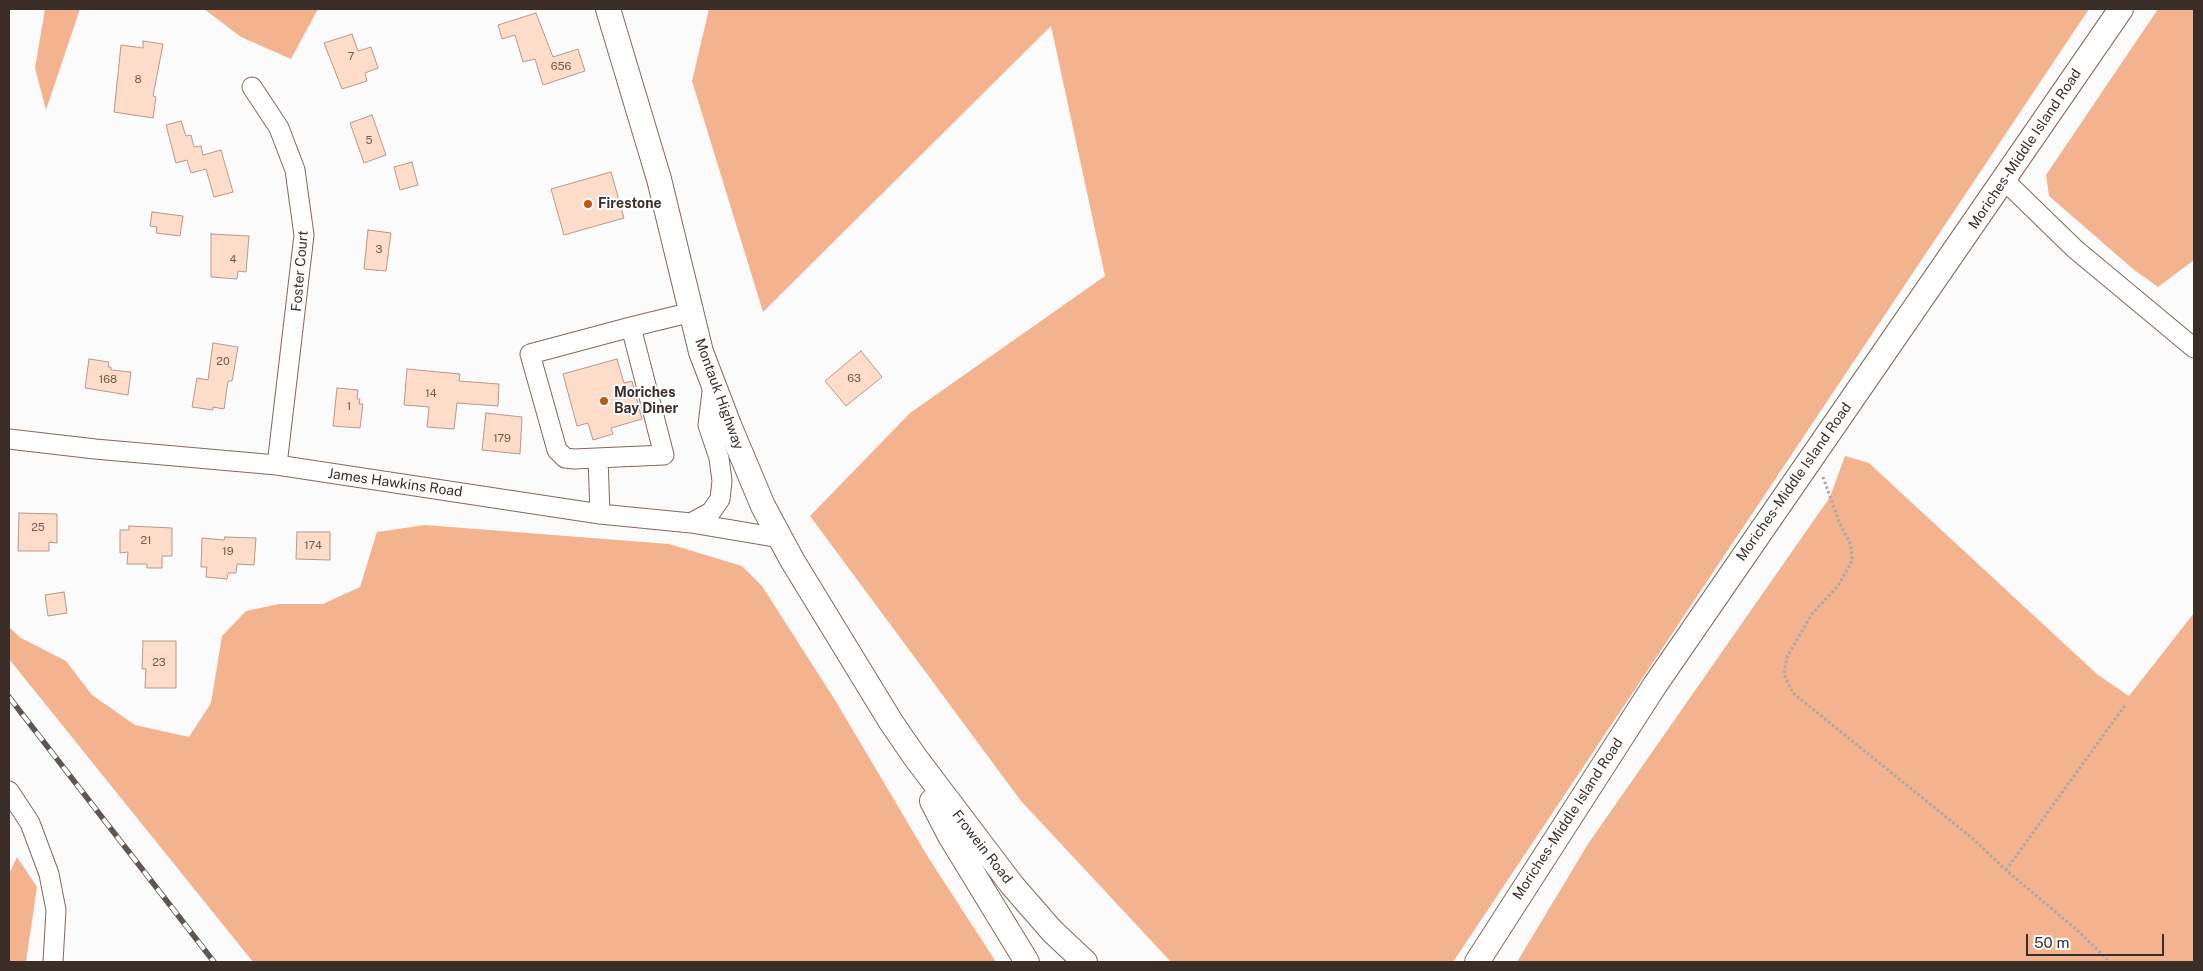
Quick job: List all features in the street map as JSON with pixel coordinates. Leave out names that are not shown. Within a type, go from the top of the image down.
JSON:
[{"type":"main road","name":"Montauk Highway","points":[[608,9],[659,180],[701,352],[713,383],[760,498],[780,538],[891,722]]},
{"type":"main road","name":"Moriches-Middle Island Road","points":[[1477,962],[1655,686],[2121,9]]},
{"type":"main road","points":[[891,722],[950,836],[1027,962]]},
{"type":"main road","name":"Frowein Road","points":[[891,722],[959,818],[1001,872],[1052,931],[1085,962]]},
{"type":"street","name":"Foster Court","points":[[252,87],[279,128],[295,170],[304,235],[277,465]]},
{"type":"street","points":[[2004,180],[2075,249],[2194,348]]},
{"type":"street","points":[[631,327],[664,455],[566,458],[557,450],[530,354],[631,327],[692,312]]},
{"type":"street","points":[[691,523],[711,512],[720,499],[722,481],[719,458],[708,425],[713,383]]},
{"type":"street","name":"James Hawkins Road","points":[[9,439],[95,449],[277,465],[600,514],[691,523],[780,538]]},
{"type":"street","points":[[598,458],[600,514]]},
{"type":"street","points":[[9,791],[30,823],[49,874],[56,910],[53,962]]},
{"type":"path","points":[[1820,470],[1840,524],[1851,545],[1852,561],[1838,586],[1812,614],[1786,657],[1784,674],[1793,692],[1818,715],[1914,788],[1943,816],[1972,838],[2006,870],[2078,931],[2110,962]]},
{"type":"path","points":[[2006,870],[2126,704]]},
{"type":"shaded area","points":[[45,9],[80,9],[46,110],[35,68]]},
{"type":"shaded area","points":[[204,9],[318,9],[291,59],[241,37]]},
{"type":"shaded area","points":[[709,9],[2089,9],[1453,962],[1171,962],[1021,801],[810,516],[910,413],[1105,276],[1051,26],[763,312],[692,81]]},
{"type":"shaded area","points":[[2158,9],[2194,9],[2194,260],[2158,287],[2133,269],[2049,196],[2046,175]]},
{"type":"shaded area","points":[[1845,456],[1869,463],[2098,675],[2129,696],[2194,613],[2194,962],[1517,962],[1588,844],[1830,497]]},
{"type":"shaded area","points":[[425,525],[669,544],[742,566],[762,586],[835,700],[928,857],[996,962],[253,962],[9,659],[9,627],[21,638],[66,661],[92,695],[135,725],[189,737],[211,703],[222,636],[246,611],[279,604],[323,604],[360,587],[377,532]]},
{"type":"shaded area","points":[[17,857],[37,887],[26,962],[9,962],[9,874]]},
{"type":"building","points":[[536,13],[553,57],[578,49],[585,71],[543,85],[535,59],[523,62],[515,35],[502,39],[498,25]]},
{"type":"building","points":[[352,34],[358,51],[371,47],[378,68],[365,73],[367,81],[342,89],[324,43]]},
{"type":"building","points":[[143,41],[163,44],[153,96],[156,97],[153,118],[114,112],[121,45],[143,48]]},
{"type":"building","points":[[372,115],[386,155],[364,163],[350,123]]},
{"type":"building","points":[[181,121],[186,136],[191,135],[194,147],[201,146],[203,155],[221,150],[233,192],[214,197],[206,169],[191,173],[187,160],[176,163],[166,125]]},
{"type":"building","points":[[412,162],[418,185],[400,190],[394,167]]},
{"type":"building","name":"Firestone","points":[[611,172],[624,218],[564,235],[551,189]]},
{"type":"building","points":[[152,212],[183,216],[180,236],[156,233],[157,227],[150,226]]},
{"type":"building","points":[[368,230],[391,233],[386,271],[364,269]]},
{"type":"building","points":[[211,234],[249,236],[246,272],[238,271],[237,279],[211,277]]},
{"type":"building","points":[[213,343],[238,347],[232,381],[228,381],[224,409],[213,407],[213,410],[192,407],[197,378],[208,380]]},
{"type":"building","points":[[861,351],[882,377],[846,406],[825,381]]},
{"type":"building","points":[[89,359],[109,362],[108,367],[111,367],[111,370],[131,372],[128,395],[85,388]]},
{"type":"building","name":"Moriches Bay Diner","points":[[617,359],[624,383],[632,381],[642,419],[611,428],[613,434],[593,440],[588,423],[577,426],[563,374]]},
{"type":"building","points":[[407,369],[460,374],[459,381],[499,384],[498,406],[457,403],[454,429],[427,427],[429,407],[404,405]]},
{"type":"building","points":[[337,388],[358,390],[357,399],[360,399],[359,404],[363,404],[360,428],[333,426]]},
{"type":"building","points":[[486,413],[522,417],[520,454],[482,450]]},
{"type":"building","points":[[19,513],[57,514],[57,543],[49,542],[49,551],[18,551]]},
{"type":"building","points":[[129,526],[172,528],[172,556],[162,556],[162,568],[147,568],[147,564],[127,564],[128,552],[120,553],[120,530],[129,530]]},
{"type":"building","points":[[297,532],[330,532],[330,560],[296,559]]},
{"type":"building","points":[[225,537],[256,538],[254,565],[237,564],[236,573],[228,573],[227,579],[206,577],[207,567],[201,567],[202,538],[224,540]]},
{"type":"building","points":[[64,592],[67,613],[48,616],[45,595]]},
{"type":"building","points":[[143,641],[176,641],[176,688],[145,688],[146,669],[142,669]]},
{"type":"railway","points":[[9,697],[214,962]]},
{"type":"place","name":"Firestone","points":[[588,204]]},
{"type":"place","name":"Moriches Bay Diner","points":[[604,401]]}]
